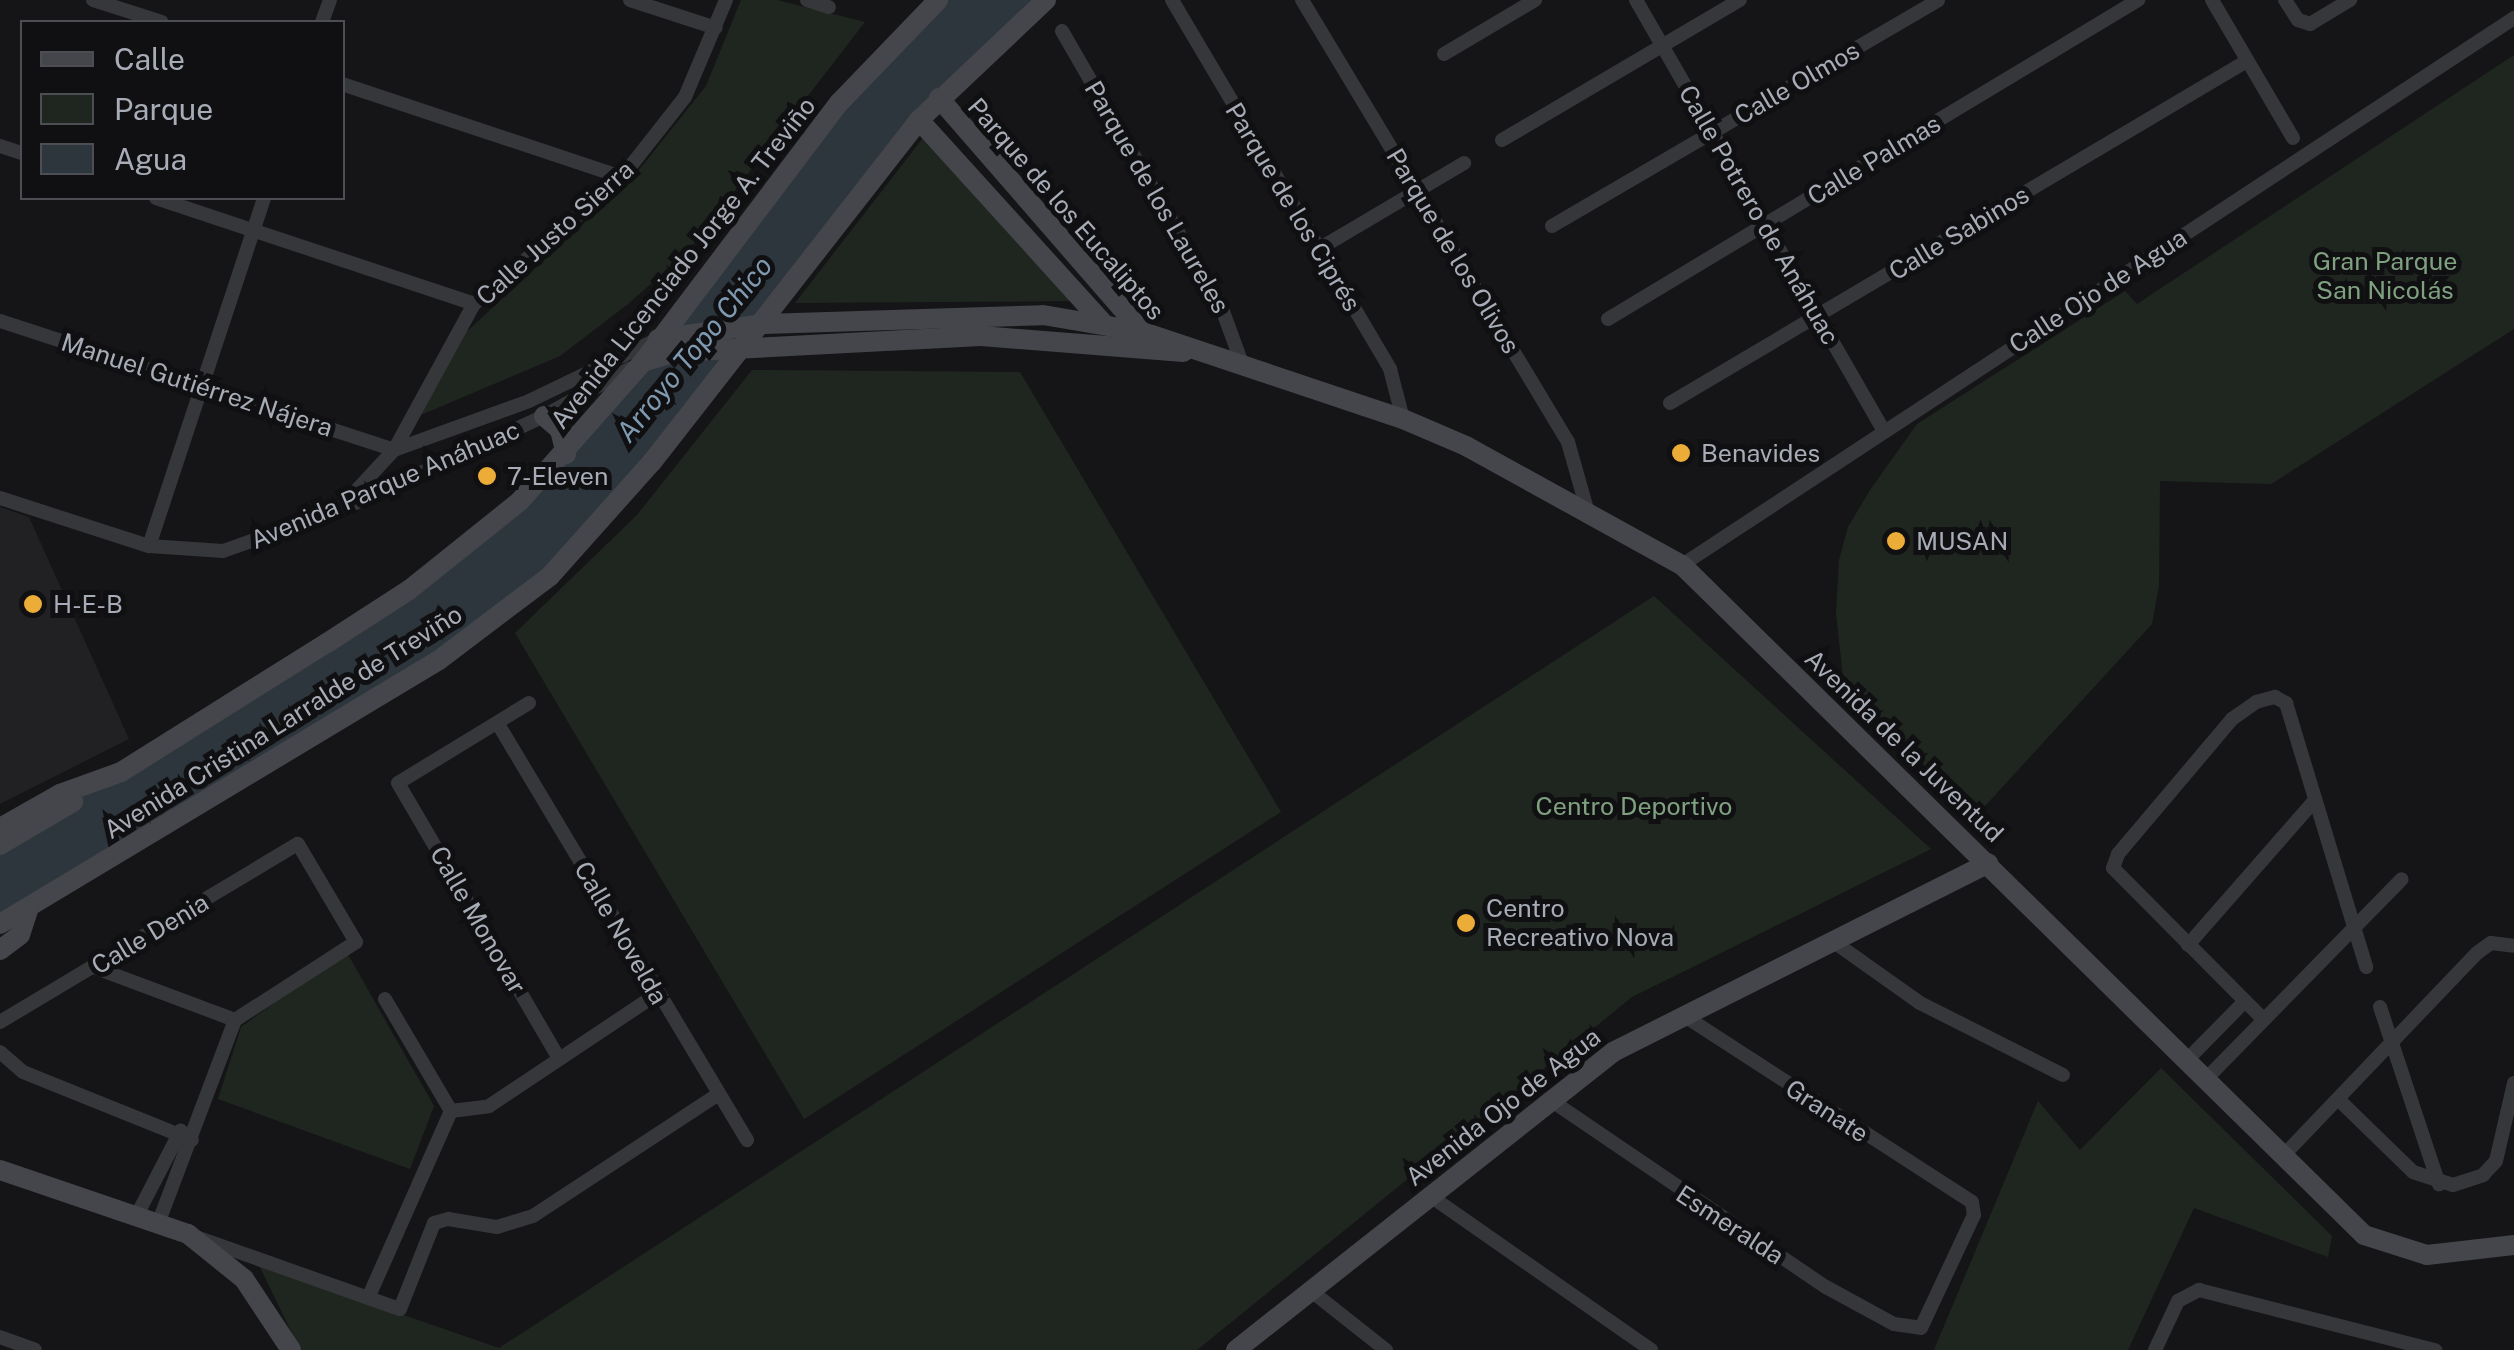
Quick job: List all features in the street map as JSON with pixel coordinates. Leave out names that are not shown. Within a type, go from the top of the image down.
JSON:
[{"type":"street","points":[[93,0],[156,20]]},
{"type":"street","points":[[630,0],[716,28]]},
{"type":"street","name":"Calle Justo Sierra","points":[[340,510],[394,450],[474,304],[622,178],[685,96],[726,0]]},
{"type":"street","points":[[807,0],[830,7]]},
{"type":"street","name":"Avenida Licenciado Jorge A. Treviño","points":[[671,341],[839,103],[938,0]]},
{"type":"street","name":"Avenida Cristina Larralde de Treviño","points":[[0,924],[505,614],[597,529],[744,336],[919,120],[1046,0]]},
{"type":"street","name":"Parque de los Ciprés","points":[[1172,0],[1390,369],[1403,418]]},
{"type":"street","name":"Parque de los Olivos","points":[[1302,0],[1568,442],[1587,509]]},
{"type":"street","points":[[1444,54],[1534,0]]},
{"type":"street","name":"Calle Potrero de Anáhuac","points":[[1636,0],[1883,429]]},
{"type":"street","points":[[1502,140],[1740,0]]},
{"type":"street","name":"Calle Olmos","points":[[1552,226],[1938,0]]},
{"type":"street","name":"Calle Palmas","points":[[1608,319],[2138,0]]},
{"type":"street","points":[[2212,0],[2293,138]]},
{"type":"street","points":[[2285,0],[2304,24],[2350,0]]},
{"type":"street","name":"Calle Ojo de Agua","points":[[1682,564],[2514,18]]},
{"type":"street","name":"Parque de los Laureles","points":[[1062,31],[1221,306],[1244,366]]},
{"type":"street","name":"Calle Sabinos","points":[[1670,403],[1818,319],[2247,61]]},
{"type":"street","points":[[345,85],[622,178]]},
{"type":"street","name":"Parque de los Eucaliptos","points":[[939,98],[1143,332],[1153,354]]},
{"type":"street","name":"Parque de los Eucaliptos","points":[[919,120],[1103,324]]},
{"type":"street","points":[[1317,250],[1464,163]]},
{"type":"street","points":[[162,200],[474,304]]},
{"type":"street","points":[[149,546],[263,200]]},
{"type":"street","name":"Avenida de la Juventud","points":[[643,362],[671,341],[991,314],[1103,324],[1143,332],[1190,352],[1403,418],[1587,509],[1682,564],[1988,862],[2346,1220],[2382,1245],[2455,1256],[2514,1244]]},
{"type":"street","name":"Manuel Gutiérrez Nájera","points":[[0,320],[394,450]]},
{"type":"street","name":"Avenida de la Juventud","points":[[744,336],[1028,337],[1153,354],[1190,352]]},
{"type":"street","name":"Avenida Parque Anáhuac","points":[[394,450],[529,401],[671,341]]},
{"type":"street","name":"Avenida Licenciado Jorge A. Treviño","points":[[0,828],[60,794],[121,772],[409,590],[507,512],[566,454],[643,362]]},
{"type":"street","name":"Avenida Parque Anáhuac","points":[[0,498],[149,546],[223,552],[340,510],[544,416],[643,362]]},
{"type":"street","points":[[544,416],[560,430],[566,454]]},
{"type":"street","points":[[2263,1020],[2114,868],[2232,719],[2276,696],[2286,702],[2366,967]]},
{"type":"street","points":[[498,724],[528,703]]},
{"type":"street","name":"Calle Monovar","points":[[498,724],[398,783],[558,1057]]},
{"type":"street","name":"Calle Novelda","points":[[498,724],[747,1140]]},
{"type":"street","points":[[0,845],[121,772]]},
{"type":"street","points":[[2188,946],[2315,800]]},
{"type":"street","name":"Calle Denia","points":[[0,1022],[298,844],[356,942],[235,1020]]},
{"type":"street","name":"Avenida Ojo de Agua","points":[[1236,1350],[1613,1052],[1988,862]]},
{"type":"street","points":[[2205,1080],[2402,879]]},
{"type":"street","points":[[0,950],[20,935],[29,908]]},
{"type":"street","points":[[1834,942],[1920,1003],[2063,1076]]},
{"type":"street","points":[[2282,1157],[2484,947],[2514,946]]},
{"type":"street","points":[[96,968],[235,1020],[193,1121],[192,1140],[159,1221]]},
{"type":"street","points":[[452,1110],[489,1106],[657,994]]},
{"type":"street","points":[[385,999],[452,1110]]},
{"type":"street","points":[[2186,1062],[2245,1001]]},
{"type":"street","points":[[2380,1008],[2439,1184]]},
{"type":"street","name":"Granate","points":[[1684,1016],[1972,1202],[1974,1214],[1921,1328]]},
{"type":"street","points":[[0,1052],[23,1072],[192,1140]]},
{"type":"street","points":[[2339,1100],[2412,1172],[2439,1184],[2465,1183],[2491,1168],[2514,1083]]},
{"type":"street","points":[[0,1170],[138,1213],[400,1309],[434,1223],[448,1219],[498,1227],[533,1216],[717,1095]]},
{"type":"street","name":"Esmeralda","points":[[1549,1099],[1826,1287],[1894,1324],[1921,1328]]},
{"type":"street","points":[[370,1296],[452,1110]]},
{"type":"street","points":[[138,1213],[176,1133],[193,1121]]},
{"type":"street","points":[[1428,1195],[1651,1350]]},
{"type":"street","points":[[188,1234],[244,1279],[292,1350]]},
{"type":"street","points":[[1310,1290],[1386,1350]]},
{"type":"street","points":[[2155,1350],[2190,1291],[2435,1350]]},
{"type":"street","points":[[0,1337],[36,1350]]},
{"type":"shaded area","name":"H-E-B","points":[[0,507],[29,517],[129,739],[0,804]]},
{"type":"green space","points":[[741,0],[777,0],[865,22],[688,251],[628,304],[560,356],[416,417],[463,335],[631,180],[706,86]]},
{"type":"green space","name":"Gran Parque San Nicolás","points":[[2514,55],[2514,329],[2271,484],[2160,481],[2159,586],[2152,624],[1974,818],[1844,686],[1836,613],[1839,560],[1848,527],[1870,490],[1917,424],[2125,291],[2137,304]]},
{"type":"green space","points":[[926,134],[1077,301],[795,303]]},
{"type":"green space","points":[[752,370],[1020,372],[1281,812],[804,1119],[515,633],[637,515]]},
{"type":"green space","name":"Centro Recreativo Nova","points":[[1654,596],[1931,849],[1632,997],[1197,1350],[300,1350],[259,1265],[499,1348]]},
{"type":"green space","points":[[346,951],[434,1106],[410,1169],[218,1099],[241,1027]]},
{"type":"green space","points":[[2161,1068],[2332,1236],[2328,1257],[2194,1208],[2128,1350],[1934,1350],[2038,1101],[2080,1150]]},
{"type":"water","name":"Arroyo Topo Chico","points":[[938,0],[1046,0],[939,98],[652,462],[505,613],[0,918],[0,845],[327,643],[520,501],[717,256]]},
{"type":"place","name":"Benavides","points":[[1681,453]]},
{"type":"place","name":"7-Eleven","points":[[487,476]]},
{"type":"place","name":"MUSAN","points":[[1896,541]]},
{"type":"place","name":"H-E-B","points":[[33,604]]},
{"type":"place","name":"Centro Recreativo Nova","points":[[1466,923]]},
{"type":"park label","name":"Centro Deportivo","points":[[1634,806]]}]
